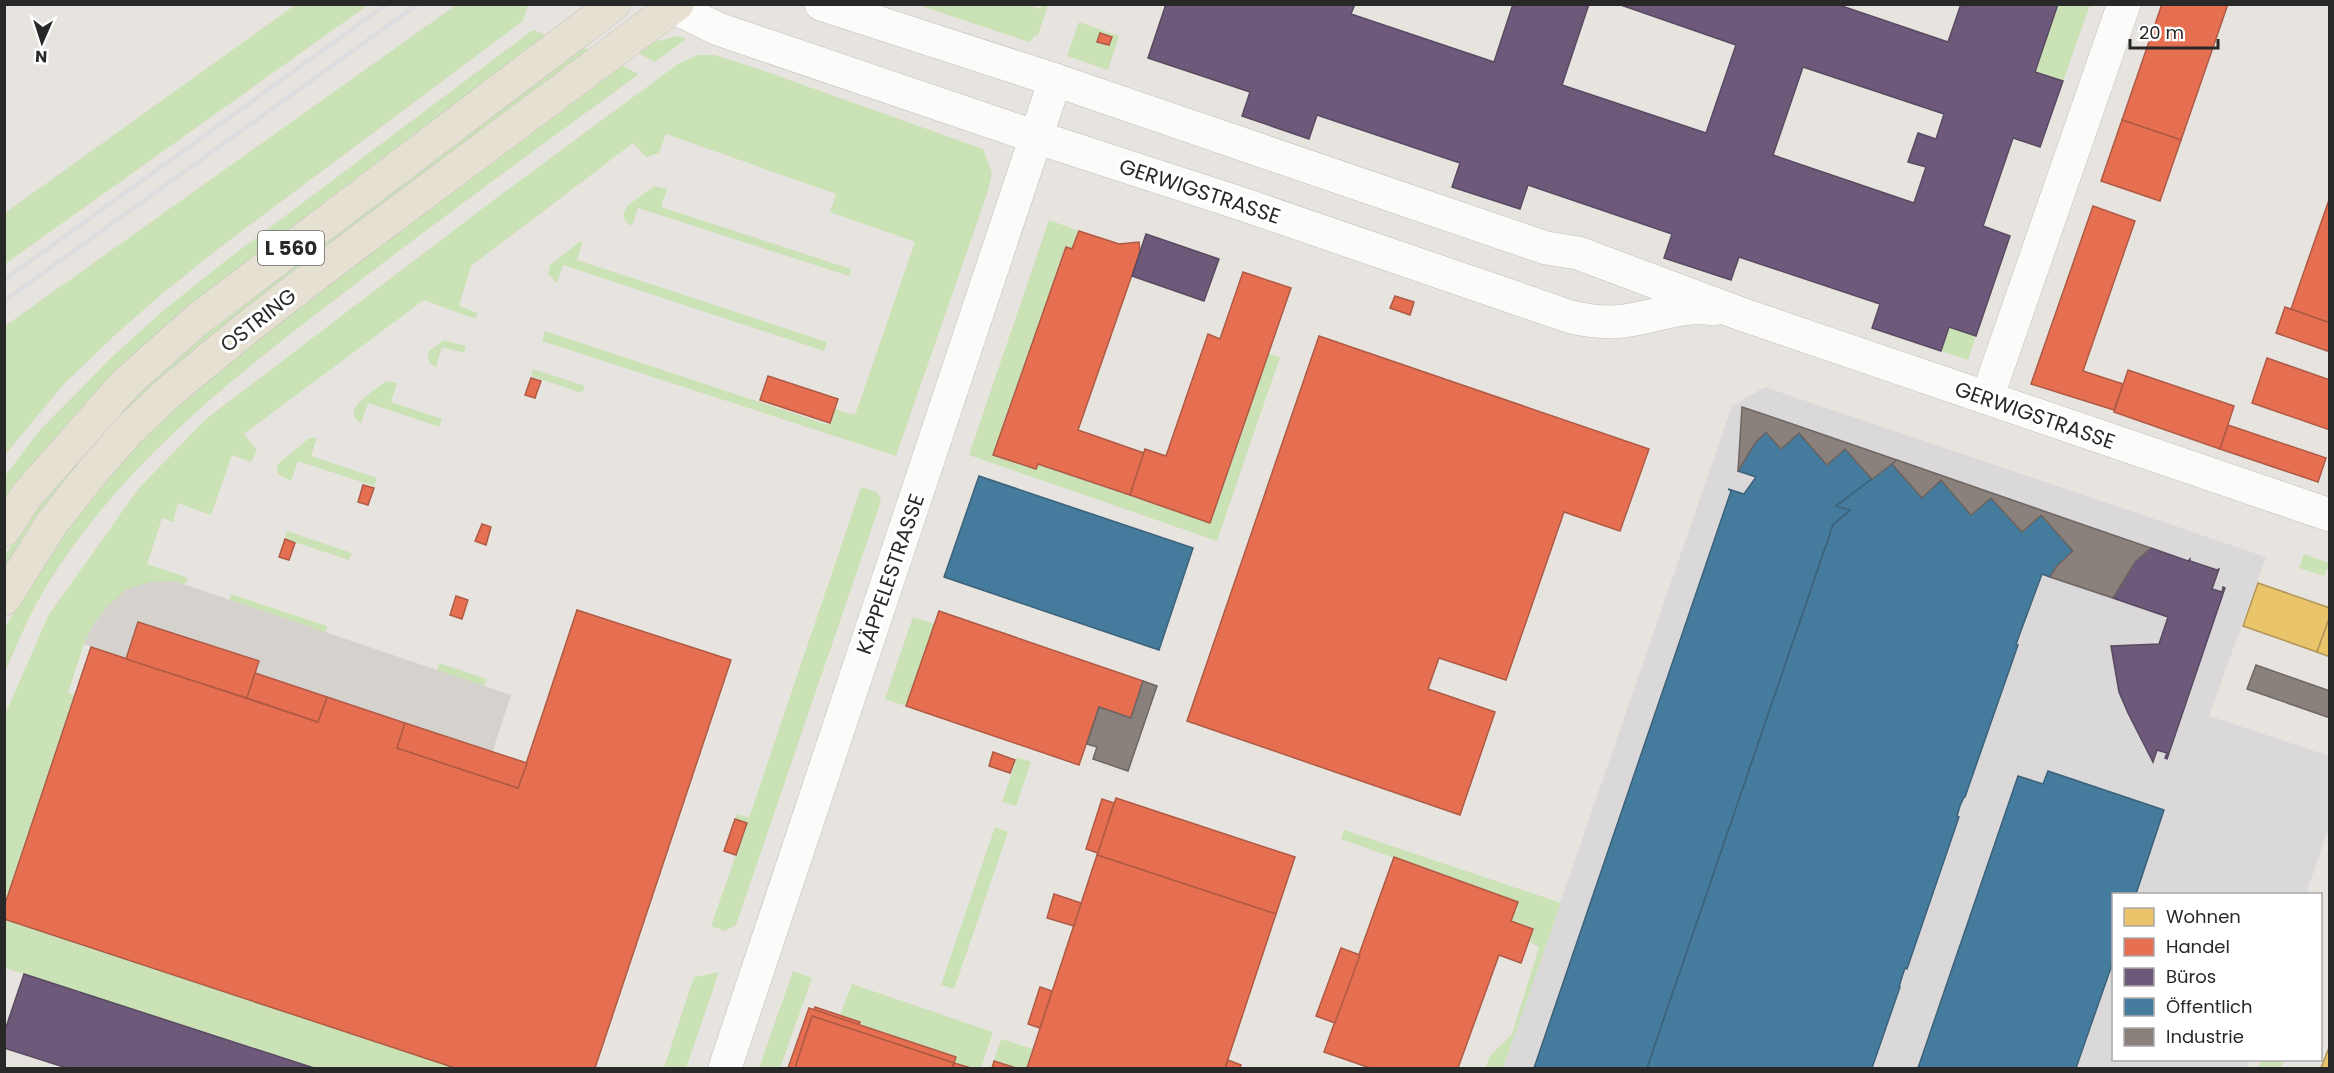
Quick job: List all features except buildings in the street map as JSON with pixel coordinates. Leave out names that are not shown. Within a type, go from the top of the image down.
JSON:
[{"type":"main road","name":"OSTRING","points":[[4,530],[27,495],[126,383],[197,320],[614,4]]},
{"type":"main road","name":"OSTRING","points":[[4,599],[52,523],[94,470],[129,430],[169,392],[248,327],[672,6]]},
{"type":"street","name":"GERWIGSTRASSE","points":[[821,4],[858,11],[1546,248],[1578,253],[1741,314],[2330,515]]},
{"type":"street","points":[[1987,398],[2124,4]]},
{"type":"street","name":"GERWIGSTRASSE","points":[[672,6],[718,29],[1577,318],[1614,322],[1679,308],[1697,307],[1741,314]]},
{"type":"street","name":"KÄPPELESTRASSE","points":[[725,1068],[1055,80]]},
{"type":"shaded area","points":[[1765,387],[2266,557],[2209,716],[2329,756],[2329,826],[2306,893],[2112,893],[2112,1061],[2250,1061],[2247,1068],[1503,1068],[1732,406]]},
{"type":"shaded area","points":[[174,581],[511,695],[484,777],[404,723],[327,697],[318,722],[84,644],[93,625],[105,609],[125,590],[150,582]]},
{"type":"green space","points":[[528,4],[523,21],[219,248],[163,293],[63,385],[5,455],[5,326],[456,5]]},
{"type":"green space","points":[[295,5],[368,5],[5,264],[5,213]]},
{"type":"green space","points":[[918,5],[1027,5],[1040,9],[1042,5],[1048,5],[1038,35],[1029,42]]},
{"type":"green space","points":[[2058,5],[2090,5],[2063,81],[2035,72]]},
{"type":"green space","points":[[1079,22],[1119,36],[1108,70],[1067,56]]},
{"type":"green space","points":[[533,30],[546,35],[5,507],[5,476],[40,430],[114,355],[164,310],[224,262]]},
{"type":"green space","points":[[678,36],[686,39],[655,62],[636,52],[650,43]]},
{"type":"green space","points":[[582,46],[591,52],[300,272],[5,574],[5,556],[19,532],[105,422],[234,309]]},
{"type":"green space","points":[[698,55],[715,55],[761,70],[983,149],[992,173],[987,194],[896,456],[542,341],[545,331],[829,425],[835,409],[855,415],[915,242],[830,212],[836,194],[666,134],[659,153],[646,157],[633,143],[471,266],[459,306],[478,313],[475,319],[424,300],[244,434],[257,450],[251,462],[232,455],[211,515],[178,503],[173,522],[162,518],[147,564],[188,578],[185,585],[174,581],[105,609],[93,625],[84,644],[68,693],[75,695],[5,907],[5,715],[48,616],[139,488],[206,419],[495,199],[678,64]]},
{"type":"green space","points":[[620,65],[639,74],[431,227],[274,347],[189,418],[149,457],[112,497],[77,541],[46,587],[29,618],[5,672],[5,628],[43,561],[130,451],[205,378]]},
{"type":"green space","points":[[654,186],[667,189],[661,207],[851,269],[849,276],[638,208],[632,226],[626,222],[623,215],[627,206]]},
{"type":"green space","points":[[1049,220],[1079,231],[1072,249],[1066,247],[994,455],[1036,469],[1038,464],[1209,522],[1268,353],[1280,357],[1217,541],[969,455]]},
{"type":"green space","points":[[579,242],[583,242],[577,260],[827,342],[824,351],[563,265],[557,283],[548,274],[550,265]]},
{"type":"green space","points":[[1949,327],[1976,336],[1968,360],[1941,351]]},
{"type":"green space","points":[[444,340],[466,346],[464,353],[442,347],[436,367],[429,360],[429,351]]},
{"type":"green space","points":[[533,369],[585,386],[582,393],[531,376]]},
{"type":"green space","points":[[385,382],[397,383],[391,402],[442,419],[439,427],[368,403],[361,423],[355,418],[354,412],[361,401]]},
{"type":"green space","points":[[317,437],[311,456],[377,478],[374,486],[298,461],[291,481],[278,474],[278,464],[308,439]]},
{"type":"green space","points":[[861,487],[877,492],[881,501],[736,925],[725,931],[711,926],[747,823],[735,819],[737,814],[749,818]]},
{"type":"green space","points":[[287,531],[352,553],[349,560],[285,539]]},
{"type":"green space","points":[[2304,554],[2329,563],[2329,569],[2324,576],[2299,568]]},
{"type":"green space","points":[[231,594],[327,626],[325,633],[229,601]]},
{"type":"green space","points":[[913,617],[935,624],[906,706],[885,699]]},
{"type":"green space","points":[[439,663],[487,679],[484,686],[437,671]]},
{"type":"green space","points":[[1017,757],[1031,762],[1016,806],[1002,802]]},
{"type":"green space","points":[[995,827],[1008,832],[954,989],[941,985]]},
{"type":"green space","points":[[1344,830],[1561,903],[1503,1068],[1485,1068],[1490,1056],[1512,1034],[1539,947],[1528,941],[1533,929],[1511,921],[1518,902],[1341,839]]},
{"type":"green space","points":[[4,919],[455,1068],[314,1068],[5,968]]},
{"type":"green space","points":[[793,971],[812,978],[780,1068],[759,1068]]},
{"type":"green space","points":[[719,972],[686,1068],[664,1068],[694,977]]},
{"type":"green space","points":[[852,984],[993,1032],[981,1068],[967,1068],[857,1030],[860,1022],[840,1015]]},
{"type":"green space","points":[[1001,1039],[1033,1049],[1027,1068],[1016,1068],[994,1061]]},
{"type":"green space","points":[[2261,1061],[2284,1061],[2281,1068],[2258,1068]]},
{"type":"railway","points":[[4,280],[387,4]]},
{"type":"railway","points":[[4,301],[418,4]]}]
